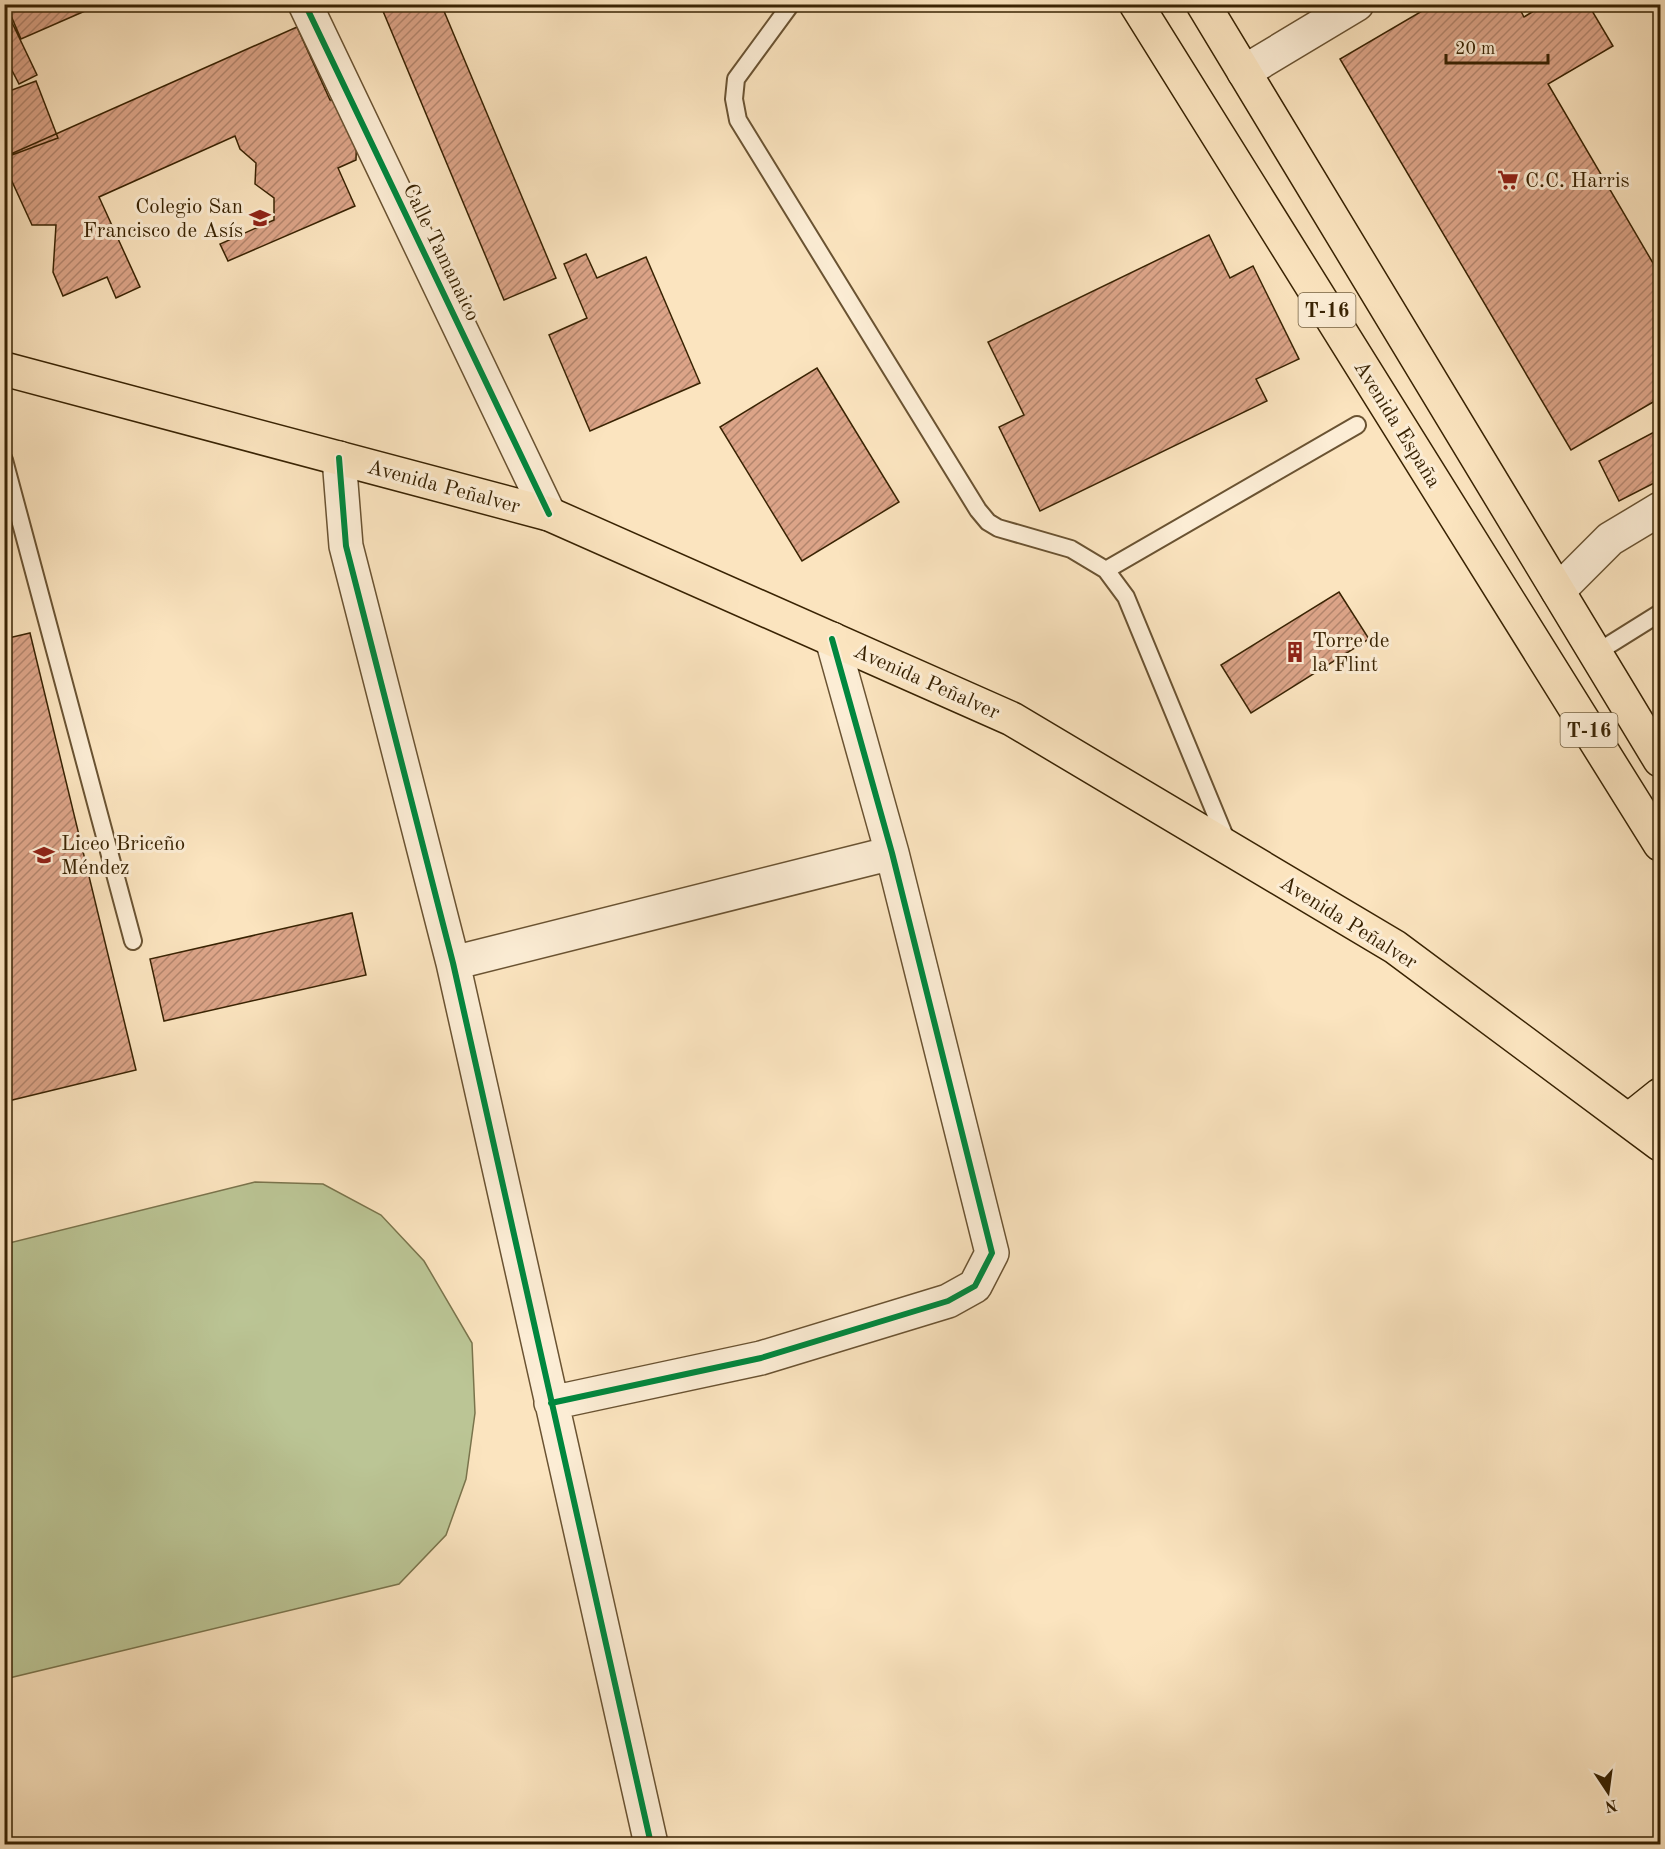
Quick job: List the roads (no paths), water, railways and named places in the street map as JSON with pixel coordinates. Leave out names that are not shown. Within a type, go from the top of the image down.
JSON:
[{"type":"main road","name":"Avenida España","points":[[1136,4],[1660,844]]},
{"type":"main road","name":"T-16","points":[[1203,4],[1660,760]]},
{"type":"main road","name":"Avenida Peñalver","points":[[4,369],[549,514],[1012,719],[1395,947],[1630,1119],[1660,1144]]},
{"type":"main road","points":[[1630,1119],[1660,1095]]},
{"type":"street","name":"Calle Tamanaico","points":[[304,4],[549,514]]},
{"type":"street","points":[[1244,72],[1357,4]]},
{"type":"street","points":[[339,458],[345,546],[453,963],[651,1845]]},
{"type":"street","points":[[1558,591],[1610,539],[1660,509]]},
{"type":"street","points":[[551,1403],[761,1358],[948,1301],[975,1286],[992,1253],[892,853],[832,639]]},
{"type":"street","points":[[453,963],[892,853]]},
{"type":"lane","points":[[791,4],[736,79],[734,99],[738,120],[978,510],[988,522],[998,528],[1071,549],[1106,570],[1126,597],[1230,849]]},
{"type":"lane","points":[[1106,570],[1357,425]]},
{"type":"lane","points":[[4,460],[133,941]]},
{"type":"lane","points":[[1596,653],[1660,613]]},
{"type":"place","name":"C.C. Harris","points":[[1508,180]]},
{"type":"place","name":"Colegio San Francisco de Asís","points":[[260,218]]},
{"type":"place","name":"Torre de la Flint","points":[[1295,652]]},
{"type":"place","name":"Liceo Briceño Méndez","points":[[44,855]]}]
